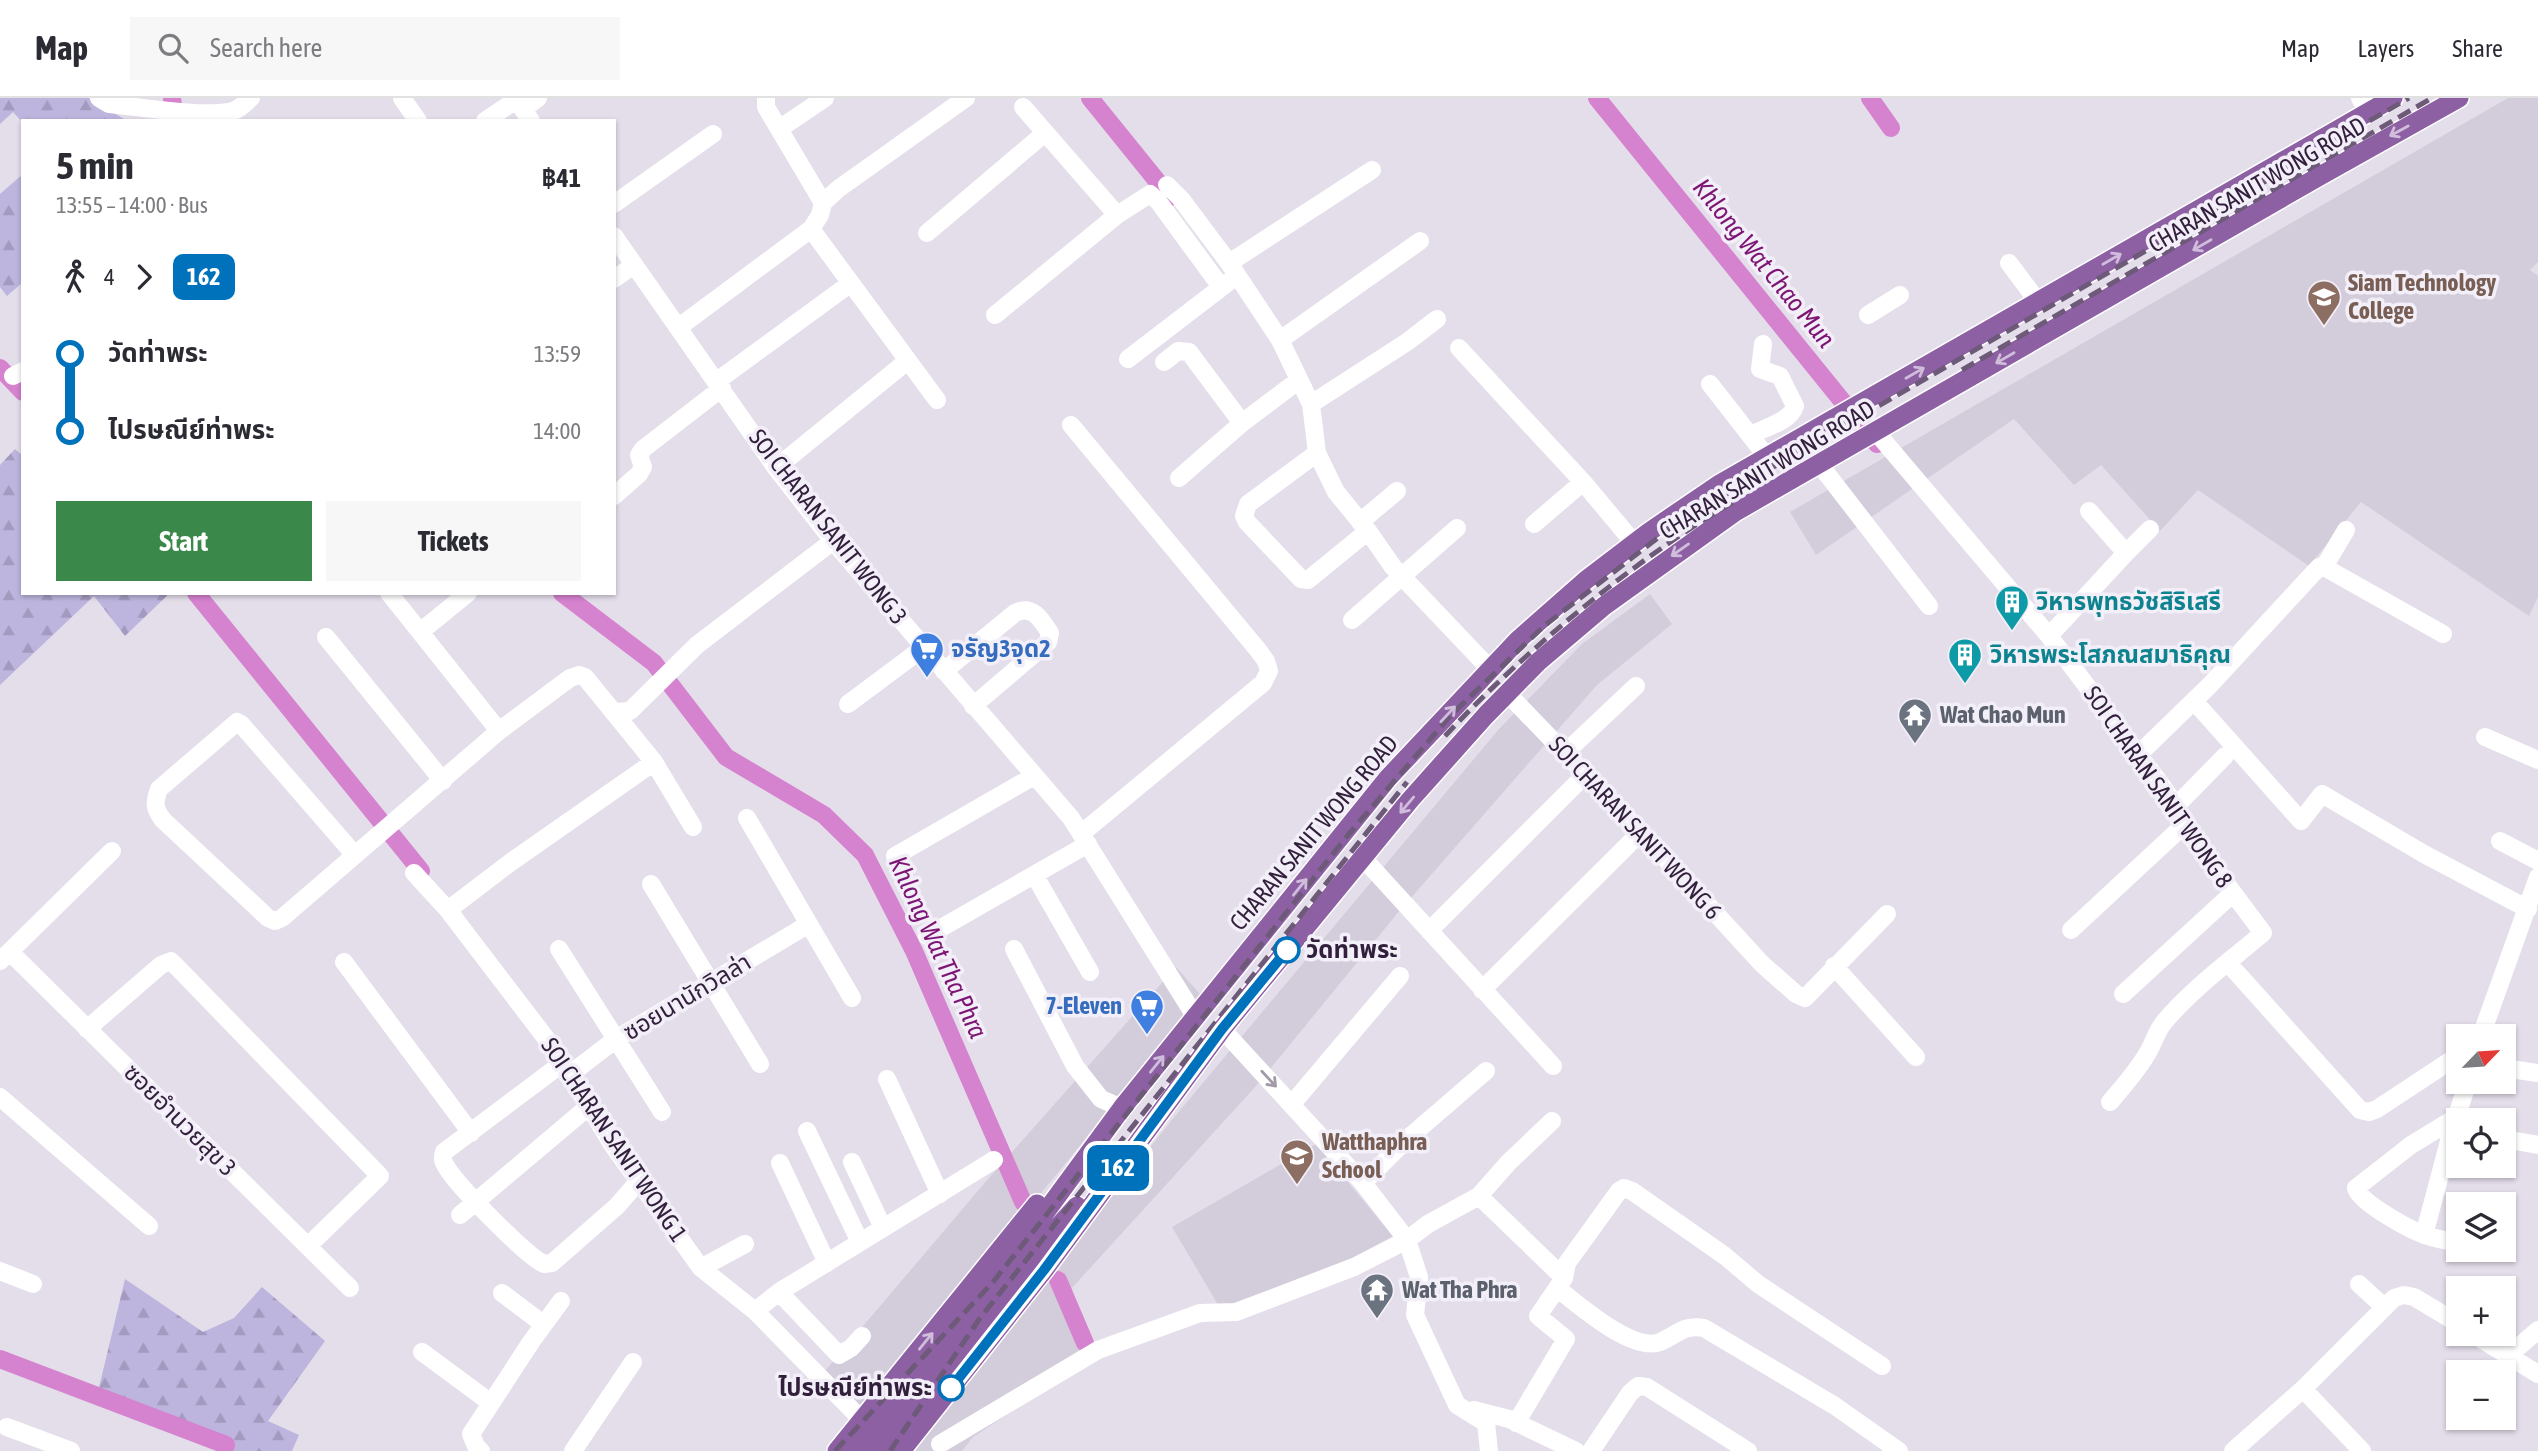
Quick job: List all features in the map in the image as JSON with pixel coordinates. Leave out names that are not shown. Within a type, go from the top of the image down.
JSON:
[{"type":"main road","name":"CHARAN SANIT WONG ROAD","points":[[859,1451],[1017,1251],[1195,1016],[1388,778],[1518,640],[1634,543],[1718,485],[2038,302],[2365,105],[2393,98]]},
{"type":"main road","name":"CHARAN SANIT WONG ROAD","points":[[901,1451],[1044,1270],[1222,1029],[1410,800],[1538,662],[1604,606],[1735,512],[2459,98]]},
{"type":"main road","points":[[2063,287],[2080,315]]},
{"type":"main road","points":[[1634,543],[1653,569]]},
{"type":"main road","name":"CHARAN SANIT WONG ROAD","points":[[837,1451],[1022,1222],[1119,1113]]},
{"type":"main road","name":"CHARAN SANIT WONG ROAD","points":[[877,1451],[1029,1259],[1144,1132]]},
{"type":"street","points":[[99,98],[109,104],[188,107],[229,112],[239,109],[251,98]]},
{"type":"street","points":[[402,98],[417,119]]},
{"type":"street","points":[[490,119],[538,98]]},
{"type":"street","points":[[766,98],[766,107],[823,203]]},
{"type":"street","points":[[779,129],[825,98]]},
{"type":"street","points":[[932,98],[943,114]]},
{"type":"street","points":[[679,327],[811,229],[820,215],[823,203],[838,189],[966,98]]},
{"type":"street","points":[[1023,107],[1117,215]]},
{"type":"street","points":[[927,233],[1045,133]]},
{"type":"street","points":[[616,203],[713,134]]},
{"type":"street","points":[[1128,359],[1229,275],[1372,170]]},
{"type":"street","points":[[1167,185],[1181,199],[1229,275]]},
{"type":"street","points":[[995,315],[1117,215],[1150,194],[1229,275],[1280,340],[1311,404],[1317,453],[1336,492],[1402,576],[1490,669]]},
{"type":"street","points":[[811,229],[936,400]]},
{"type":"street","name":"SOI CHARAN SANIT WONG 3","points":[[616,239],[776,468],[833,541],[1085,838],[1195,1016]]},
{"type":"street","points":[[1280,340],[1420,241]]},
{"type":"street","points":[[2009,263],[2038,302]]},
{"type":"street","points":[[616,278],[634,265]]},
{"type":"street","points":[[616,494],[639,474],[643,467],[639,455],[643,449],[719,384],[851,283]]},
{"type":"street","points":[[1868,315],[1900,295]]},
{"type":"street","points":[[1311,404],[1407,342],[1437,319]]},
{"type":"street","points":[[1750,435],[1785,418],[1793,412],[1795,406],[1780,376],[1760,369],[1763,344]]},
{"type":"street","points":[[1459,348],[1583,482],[1634,543]]},
{"type":"street","points":[[1164,362],[1178,351],[1189,352],[1242,423]]},
{"type":"street","points":[[776,468],[906,362]]},
{"type":"street","points":[[1179,478],[1242,423],[1299,380]]},
{"type":"street","points":[[1710,384],[1767,457]]},
{"type":"street","points":[[927,936],[1034,876],[1085,838],[1263,683],[1269,671],[1266,661],[1071,425]]},
{"type":"street","name":"SOI CHARAN SANIT WONG 8","points":[[1872,434],[2049,636],[2139,754],[2176,806],[2183,826],[2263,933],[2166,1019],[2157,1030],[2146,1056],[2110,1102]]},
{"type":"street","points":[[1317,453],[1248,504],[1244,516],[1301,579],[1308,580],[1397,491]]},
{"type":"street","points":[[1820,465],[1929,606]]},
{"type":"street","points":[[1534,524],[1583,482]]},
{"type":"street","points":[[2089,511],[2126,553]]},
{"type":"street","points":[[1352,620],[1457,528]]},
{"type":"street","points":[[2049,636],[2150,529]]},
{"type":"street","points":[[2324,567],[2346,530]]},
{"type":"street","points":[[615,712],[630,711],[697,645],[833,541]]},
{"type":"street","points":[[2139,754],[2194,701],[2319,567],[2324,567],[2443,634]]},
{"type":"street","points":[[391,595],[499,731]]},
{"type":"street","points":[[420,632],[466,595]]},
{"type":"street","points":[[944,671],[1015,612],[1024,608],[1032,610],[1049,633],[1048,642],[973,705]]},
{"type":"street","points":[[326,637],[443,781]]},
{"type":"street","points":[[848,704],[923,648]]},
{"type":"street","points":[[354,854],[237,722],[159,789],[155,800],[154,806],[163,820],[268,918],[275,921],[282,918],[499,731],[570,678],[579,675],[585,677],[654,762],[693,827]]},
{"type":"street","points":[[1565,753],[1636,686]]},
{"type":"street","name":"SOI CHARAN SANIT WONG 6","points":[[1507,693],[1641,832],[1762,964],[1796,994],[1805,998],[1834,966]]},
{"type":"street","points":[[2194,701],[2301,821],[2322,794],[2424,854],[2528,909]]},
{"type":"street","points":[[2485,737],[2538,760]]},
{"type":"street","points":[[2176,806],[2225,756]]},
{"type":"street","points":[[449,910],[511,862],[654,762]]},
{"type":"street","points":[[1429,931],[1585,775]]},
{"type":"street","points":[[895,856],[1034,776]]},
{"type":"street","points":[[747,818],[852,999]]},
{"type":"street","points":[[2071,930],[2183,826]]},
{"type":"street","points":[[1482,990],[1641,832]]},
{"type":"street","points":[[2500,841],[2538,861]]},
{"type":"street","points":[[4,955],[112,851]]},
{"type":"street","points":[[1363,858],[1553,1066]]},
{"type":"street","name":"SOI CHARAN SANIT WONG 1","points":[[414,873],[449,910],[567,1068],[588,1107],[638,1182],[701,1268],[755,1311],[862,1420]]},
{"type":"street","points":[[1034,876],[1090,972]]},
{"type":"street","points":[[2485,1024],[2538,877]]},
{"type":"street","points":[[651,884],[760,1064]]},
{"type":"street","points":[[2123,994],[2232,894]]},
{"type":"street","points":[[1887,914],[1834,966],[1916,1057]]},
{"type":"street","name":"ซอยนานักวิลล่า","points":[[475,1202],[448,1170],[443,1160],[444,1152],[567,1068],[809,924]]},
{"type":"street","points":[[559,949],[662,1112]]},
{"type":"street","points":[[1014,949],[1075,1066],[1101,1099],[1119,1113]]},
{"type":"street","name":"ซอยอำนวยสุข 3","points":[[4,955],[87,1029],[350,1288]]},
{"type":"street","points":[[87,1029],[161,965],[171,961],[380,1176],[308,1246]]},
{"type":"street","points":[[344,962],[471,1133]]},
{"type":"street","points":[[2228,963],[2360,1110],[2368,1112],[2377,1109],[2446,1064]]},
{"type":"street","points":[[1292,1104],[1400,976]]},
{"type":"street","points":[[1222,1029],[1363,1183],[1407,1240],[1419,1277],[1415,1315],[1457,1405],[1486,1423],[1489,1451]]},
{"type":"street","points":[[2516,1070],[2538,1073]]},
{"type":"street","points":[[1363,1183],[1406,1140],[1486,1071]]},
{"type":"street","points":[[887,1079],[940,1194]]},
{"type":"street","points":[[0,1097],[149,1226]]},
{"type":"street","points":[[460,1215],[588,1107]]},
{"type":"street","points":[[917,1430],[945,1447],[1098,1350],[1200,1313],[1236,1312],[1354,1267],[1407,1240],[1428,1224],[1479,1196],[1508,1163],[1552,1121]]},
{"type":"street","points":[[2446,1130],[2411,1145],[2356,1188],[2362,1200],[2424,1235],[2446,1239]]},
{"type":"street","points":[[807,1131],[860,1242]]},
{"type":"street","points":[[2516,1141],[2538,1145]]},
{"type":"street","points":[[755,1311],[779,1292],[994,1160]]},
{"type":"street","points":[[2424,1235],[2446,1160]]},
{"type":"street","points":[[852,1162],[883,1228]]},
{"type":"street","points":[[780,1163],[827,1263]]},
{"type":"street","points":[[475,1202],[539,1262],[548,1265],[617,1206],[638,1182]]},
{"type":"street","points":[[1516,1423],[1566,1339],[1538,1316],[1560,1283],[1567,1264],[1619,1191],[1624,1188],[1725,1256],[1758,1284],[1882,1366]]},
{"type":"street","points":[[1479,1196],[1594,1317],[1628,1337],[1649,1345],[1660,1342],[1681,1329],[1694,1326],[1704,1328],[1835,1406],[1899,1451]]},
{"type":"street","points":[[701,1268],[745,1244]]},
{"type":"street","points":[[0,1271],[33,1284]]},
{"type":"street","points":[[2359,1284],[2384,1307]]},
{"type":"street","points":[[779,1292],[839,1354],[851,1348],[862,1336]]},
{"type":"street","points":[[502,1293],[543,1324]]},
{"type":"street","points":[[2233,1451],[2303,1389],[2394,1298],[2404,1295],[2414,1297],[2446,1316]]},
{"type":"street","points":[[481,1451],[471,1434],[561,1301]]},
{"type":"street","points":[[2508,1356],[2538,1330]]},
{"type":"street","points":[[2492,1346],[2538,1374]]},
{"type":"street","points":[[422,1352],[491,1403]]},
{"type":"street","points":[[573,1451],[633,1362]]},
{"type":"street","points":[[1591,1451],[1630,1393],[1638,1386],[1647,1387],[1748,1451]]},
{"type":"street","points":[[2303,1389],[2362,1451]]},
{"type":"street","points":[[1457,1405],[1516,1423],[1576,1451]]},
{"type":"street","points":[[7,1427],[63,1449]]},
{"type":"shaded area","name":"Siam Technology College","points":[[2508,98],[2538,98],[2538,262],[2530,270],[2538,276],[2538,597],[2529,616],[2361,502],[2309,566],[2198,490],[2160,531],[2101,465],[2074,485],[2014,419],[1816,555],[1790,512]]},
{"type":"shaded area","points":[[1650,594],[1672,624],[1597,685],[1396,915],[1256,1086],[1072,1288],[1089,1361],[973,1437],[962,1451],[909,1451],[1171,1121],[1499,729],[1582,644]]},
{"type":"shaded area","points":[[1176,967],[1202,996],[862,1413],[824,1372],[988,1179]]},
{"type":"shaded area","name":"Watthaphra School","points":[[1316,1144],[1393,1236],[1338,1266],[1264,1296],[1220,1308],[1172,1227]]},
{"type":"green space","points":[[0,98],[89,98],[124,119],[21,121],[13,112],[0,124]]},
{"type":"green space","points":[[21,176],[21,284],[7,296],[0,287],[0,194]]},
{"type":"green space","points":[[15,449],[21,454],[21,595],[168,595],[125,636],[94,596],[0,685],[0,465]]},
{"type":"green space","points":[[125,1279],[203,1332],[234,1318],[262,1287],[325,1341],[268,1421],[299,1435],[292,1451],[223,1451],[96,1400]]},
{"type":"waterway","name":"Khlong Wat Tha Phra","points":[[172,98],[175,119]]},
{"type":"waterway","points":[[1090,98],[1170,197]]},
{"type":"waterway","name":"Khlong Wat Chao Mun","points":[[1597,98],[1877,444]]},
{"type":"waterway","points":[[1870,98],[1891,128]]},
{"type":"waterway","points":[[0,368],[21,390]]},
{"type":"waterway","points":[[198,595],[421,871]]},
{"type":"waterway","name":"Khlong Wat Tha Phra","points":[[565,595],[654,663],[726,757],[824,815],[865,855],[914,951],[1023,1202]]},
{"type":"waterway","name":"Khlong Wat Tha Phra","points":[[1058,1280],[1085,1343]]},
{"type":"waterway","points":[[0,1359],[226,1445]]},
{"type":"railway","points":[[835,1451],[993,1282],[1348,835],[1451,715],[1544,626],[1677,523],[2409,98]]},
{"type":"railway","points":[[1962,370],[2432,98]]},
{"type":"railway","points":[[1445,736],[1510,672],[1582,608],[1659,550],[1735,501]]},
{"type":"railway","points":[[890,1451],[980,1318],[1407,782]]},
{"type":"bus line","name":"162","points":[[951,1388],[1044,1270],[1222,1029],[1287,950]]},
{"type":"place","name":"Siam Technology College","points":[[2324,327]]},
{"type":"place","name":"วิหารพุทธวัชสิริเสรี","points":[[2012,632]]},
{"type":"place","name":"จรัญ3จุด2","points":[[927,679]]},
{"type":"place","name":"วิหารพระโสภณสมาธิคุณ","points":[[1965,685]]},
{"type":"place","name":"Wat Chao Mun","points":[[1915,745]]},
{"type":"place","name":"วัดท่าพระ","points":[[1287,950]]},
{"type":"place","name":"7-Eleven","points":[[1147,1036]]},
{"type":"place","name":"Watthaphra School","points":[[1297,1186]]},
{"type":"place","name":"Wat Tha Phra","points":[[1377,1320]]},
{"type":"place","name":"ไปรษณีย์ท่าพระ","points":[[951,1388]]}]
